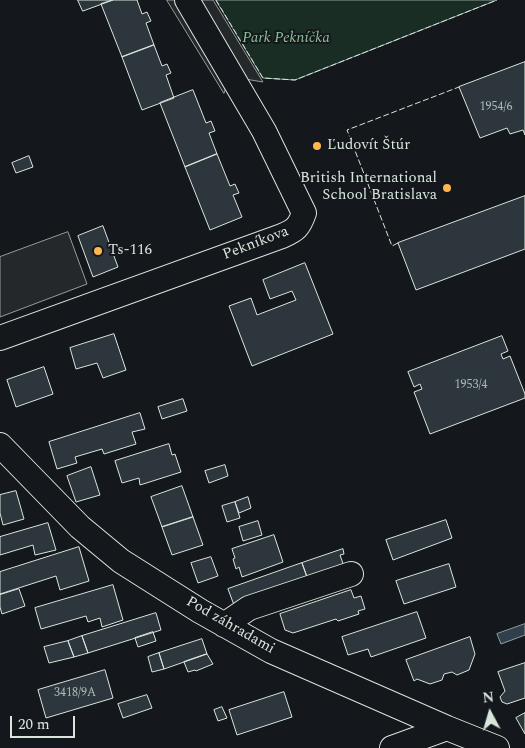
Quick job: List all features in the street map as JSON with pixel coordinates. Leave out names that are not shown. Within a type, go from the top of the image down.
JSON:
[{"type":"street","name":"Pekníkova","points":[[0,338],[294,231],[297,227],[304,212],[264,132],[187,0]]},
{"type":"street","name":"Pod záhradami","points":[[0,445],[80,527],[121,561],[224,625],[271,651],[497,748]]},
{"type":"street","points":[[224,625],[249,608],[351,574]]},
{"type":"street","points":[[392,748],[447,728]]},
{"type":"green space","name":"Park Pekníčka","points":[[216,0],[497,0],[295,80],[263,78]]},
{"type":"shaded area","points":[[167,0],[183,0],[230,77],[224,93]]},
{"type":"shaded area","points":[[197,0],[213,0],[263,82],[245,79]]},
{"type":"shaded area","points":[[68,232],[87,284],[0,317],[0,257]]},
{"type":"water","points":[[525,624],[525,635],[501,644],[497,634]]},
{"type":"building","points":[[78,0],[113,0],[83,11]]},
{"type":"building","points":[[113,0],[137,0],[142,14],[147,12],[151,21],[146,23],[154,45],[122,57],[101,4]]},
{"type":"building","points":[[154,45],[162,66],[167,64],[171,73],[166,75],[174,98],[142,110],[122,57]]},
{"type":"building","points":[[525,62],[525,135],[523,130],[510,134],[507,128],[480,138],[459,87]]},
{"type":"building","points":[[193,90],[206,123],[211,121],[215,131],[209,133],[217,154],[185,167],[160,103]]},
{"type":"building","points":[[217,154],[230,186],[235,184],[239,193],[233,195],[242,217],[210,230],[185,167]]},
{"type":"building","points":[[29,156],[33,167],[16,173],[12,163]]},
{"type":"building","points":[[525,196],[525,249],[416,290],[398,243]]},
{"type":"building","name":"Ts-116","points":[[103,226],[118,267],[93,277],[78,236]]},
{"type":"building","points":[[305,263],[333,334],[252,366],[229,306],[251,298],[257,315],[296,300],[292,291],[270,299],[263,280]]},
{"type":"building","points":[[114,334],[126,370],[103,378],[97,363],[76,369],[70,348]]},
{"type":"building","points":[[502,336],[508,351],[501,354],[503,359],[510,356],[525,398],[430,434],[414,392],[422,389],[420,384],[414,387],[408,372]]},
{"type":"building","points":[[44,367],[53,394],[16,407],[7,380]]},
{"type":"building","points":[[183,399],[187,411],[162,419],[158,407]]},
{"type":"building","points":[[140,413],[145,429],[132,432],[136,444],[104,454],[102,449],[75,457],[77,463],[57,469],[49,442]]},
{"type":"building","points":[[169,444],[172,455],[175,454],[181,472],[140,485],[139,478],[122,483],[115,461]]},
{"type":"building","points":[[225,465],[228,476],[209,483],[205,471]]},
{"type":"building","points":[[91,467],[100,495],[76,502],[67,476]]},
{"type":"building","points":[[182,486],[193,517],[162,527],[151,497]]},
{"type":"building","points":[[16,491],[24,519],[3,525],[0,513],[0,495]]},
{"type":"building","points":[[248,497],[251,508],[239,513],[235,502]]},
{"type":"building","points":[[235,502],[240,518],[227,522],[222,506]]},
{"type":"building","points":[[193,517],[203,545],[172,555],[162,527]]},
{"type":"building","points":[[446,520],[452,538],[393,560],[386,540]]},
{"type":"building","points":[[258,521],[262,535],[243,541],[239,527]]},
{"type":"building","points":[[48,523],[56,550],[35,555],[33,545],[0,555],[0,537]]},
{"type":"building","points":[[274,535],[283,562],[242,577],[239,567],[236,569],[232,549]]},
{"type":"building","points":[[79,547],[89,581],[60,590],[56,576],[0,594],[0,572]]},
{"type":"building","points":[[343,549],[344,554],[340,555],[346,572],[310,585],[302,563]]},
{"type":"building","points":[[211,557],[218,576],[198,583],[191,563]]},
{"type":"building","points":[[302,563],[308,580],[234,605],[228,589]]},
{"type":"building","points":[[449,564],[456,587],[404,604],[396,581]]},
{"type":"building","points":[[113,585],[123,620],[102,627],[100,618],[88,622],[86,616],[41,629],[35,608]]},
{"type":"building","points":[[19,589],[25,606],[2,614],[0,595]]},
{"type":"building","points":[[351,590],[354,598],[361,596],[365,609],[358,611],[359,614],[338,621],[336,619],[293,633],[285,630],[280,614]]},
{"type":"building","points":[[417,612],[426,638],[371,657],[368,649],[348,655],[342,637]]},
{"type":"building","points":[[156,613],[161,630],[88,653],[82,636]]},
{"type":"building","points":[[153,632],[156,641],[138,647],[135,638]]},
{"type":"building","points":[[82,636],[88,653],[74,657],[68,641]]},
{"type":"building","points":[[470,637],[475,654],[469,670],[457,675],[452,672],[444,674],[442,680],[430,684],[417,679],[414,681],[406,660]]},
{"type":"building","points":[[202,639],[207,654],[164,669],[159,653]]},
{"type":"building","points":[[68,641],[74,657],[49,663],[44,647]]},
{"type":"building","points":[[159,653],[164,669],[152,672],[148,657]]},
{"type":"building","points":[[207,654],[213,664],[188,672],[184,662]]},
{"type":"building","points":[[525,663],[525,698],[507,704],[502,702],[500,697],[505,691],[498,672]]},
{"type":"building","points":[[105,670],[113,698],[46,718],[38,690]]},
{"type":"building","points":[[284,692],[292,717],[237,735],[229,710]]},
{"type":"building","points":[[147,695],[152,708],[123,718],[118,704]]},
{"type":"building","points":[[222,707],[227,718],[218,721],[214,710]]},
{"type":"building","points":[[525,713],[525,734],[516,718]]},
{"type":"fence","points":[[216,0],[263,78],[295,80],[497,0]]},
{"type":"fence","points":[[398,243],[392,246],[347,130],[459,87]]},
{"type":"place","name":"Ľudovít Štúr","points":[[317,146]]},
{"type":"place","name":"British International School Bratislava","points":[[447,188]]},
{"type":"place","name":"Ts-116","points":[[98,251]]}]
